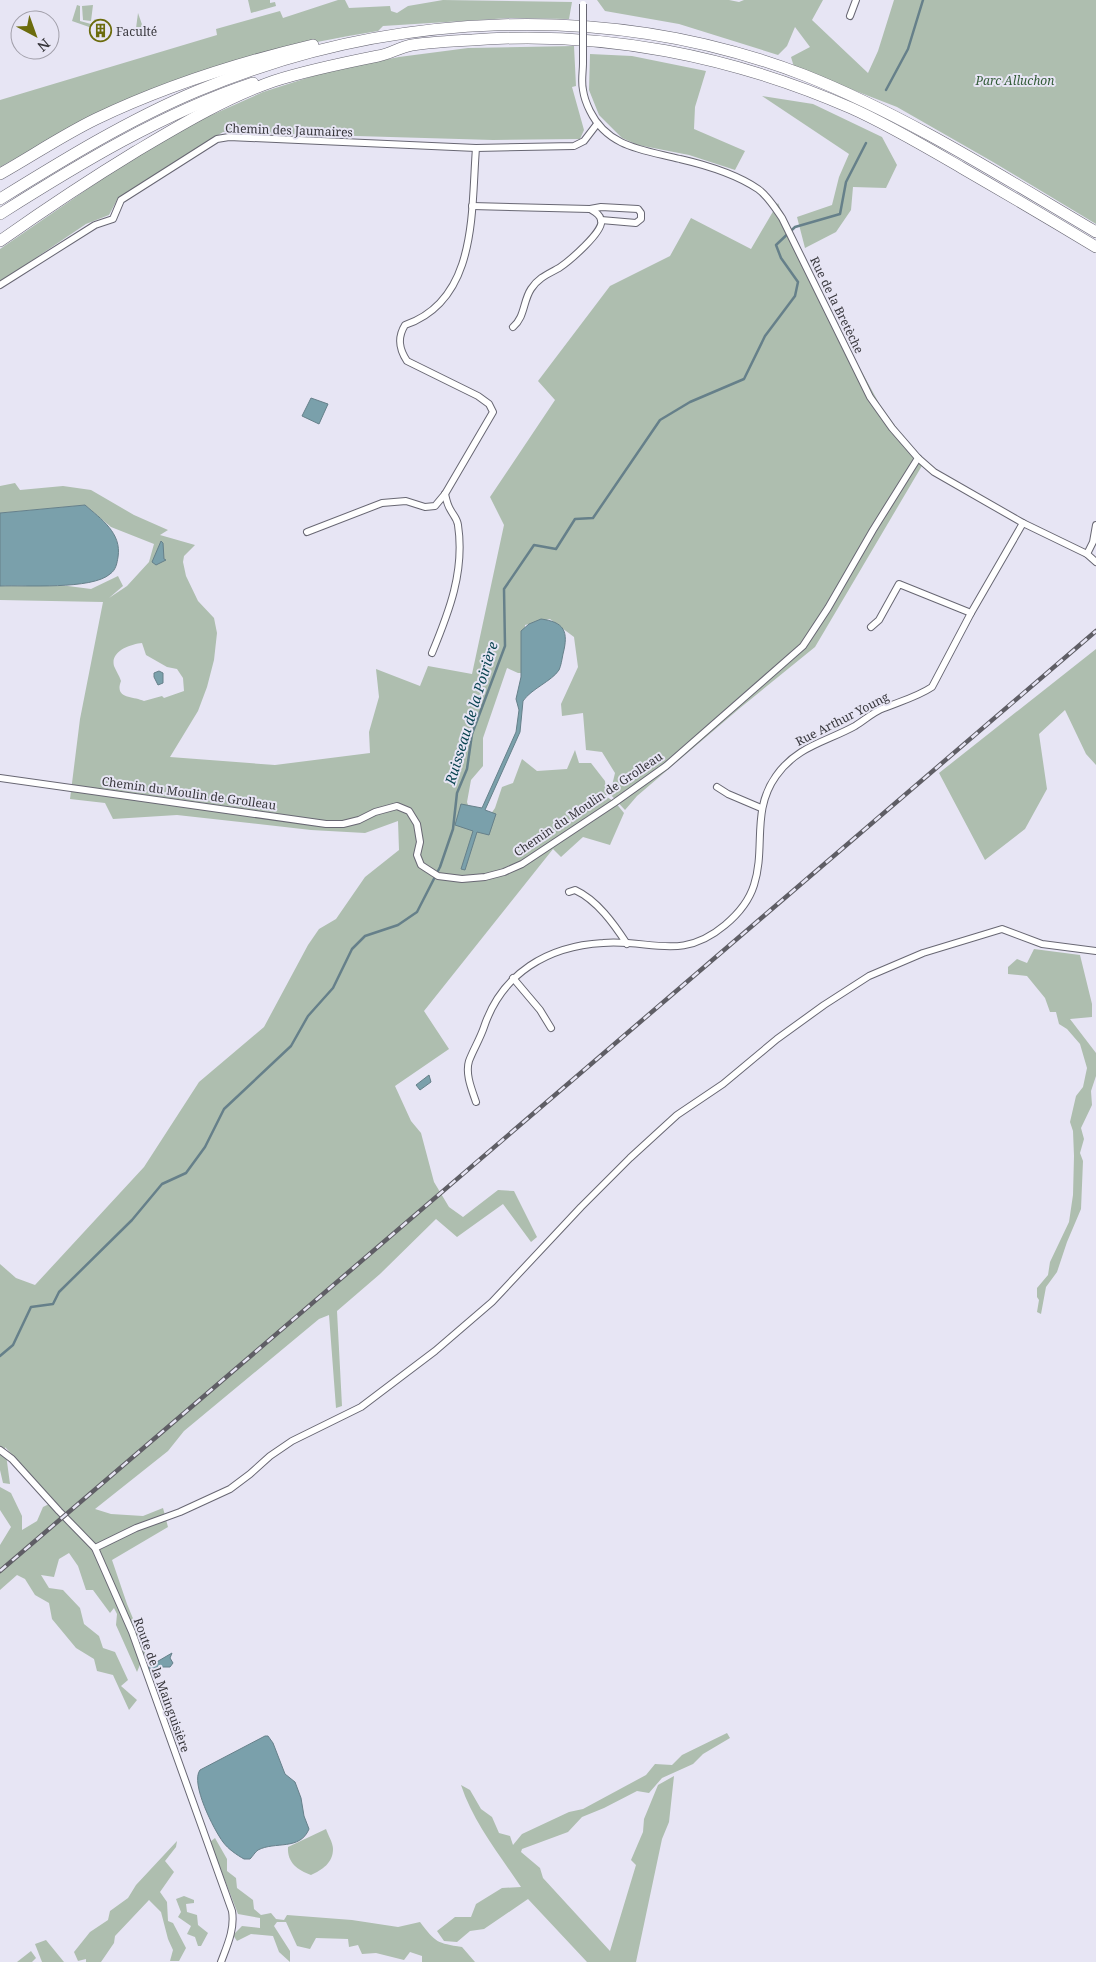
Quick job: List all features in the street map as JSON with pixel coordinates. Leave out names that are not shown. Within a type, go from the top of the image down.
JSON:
[{"type":"highway","points":[[0,199],[137,119],[196,91],[253,70],[341,44],[418,31],[504,23],[555,24],[608,28],[663,36],[726,50],[802,74],[868,103],[933,136],[1096,232]]},
{"type":"highway","points":[[0,214],[142,130],[233,89],[293,69],[345,56],[409,45],[496,38],[575,39],[660,49],[739,67],[810,91],[872,118],[940,155],[1096,247]]},
{"type":"highway","points":[[0,174],[95,120],[203,74],[328,41],[341,44]]},
{"type":"highway","points":[[0,241],[115,165],[220,104],[273,82],[337,64],[383,55],[409,45]]},
{"type":"street","points":[[850,16],[856,0]]},
{"type":"street","name":"Rue de la Bretèche","points":[[583,2],[583,90],[597,124],[611,138],[623,145],[681,159],[746,182],[760,190],[769,199],[787,228],[870,397],[892,428],[918,458],[934,472],[1023,523],[1087,554],[1096,562]]},
{"type":"street","name":"Chemin des Jaumaires","points":[[0,285],[95,225],[113,219],[121,200],[217,139],[229,137],[476,148],[574,146],[584,142],[597,124]]},
{"type":"street","points":[[307,532],[382,503],[406,501],[425,506],[435,506],[445,494],[493,412],[489,404],[478,396],[407,361],[401,353],[400,341],[405,325],[425,316],[447,294],[465,260],[470,241],[476,148]]},
{"type":"street","points":[[472,206],[590,209],[601,207],[638,209],[641,213],[641,219],[636,223],[601,220]]},
{"type":"street","points":[[513,327],[522,315],[531,289],[545,274],[560,268],[594,236],[601,226],[598,214],[590,209]]},
{"type":"street","name":"Chemin du Moulin de Grolleau","points":[[0,778],[326,824],[343,824],[359,820],[374,812],[397,806],[409,811],[417,824],[420,842],[417,855],[421,865],[431,872],[438,876],[462,879],[485,877],[504,872],[522,864],[666,766],[802,646],[828,608],[873,530],[918,458]]},
{"type":"street","points":[[432,653],[455,590],[459,549],[458,524],[455,515],[449,508],[445,494]]},
{"type":"street","name":"Rue Arthur Young","points":[[476,1102],[469,1077],[468,1063],[488,1014],[513,978],[523,969],[543,958],[572,947],[604,942],[674,947],[689,945],[711,937],[736,916],[754,886],[762,808],[776,776],[789,760],[805,749],[856,725],[883,708],[921,694],[932,686],[1023,523]]},
{"type":"street","points":[[1087,554],[1093,542],[1096,525]]},
{"type":"street","points":[[871,628],[879,620],[898,584],[971,614]]},
{"type":"street","points":[[717,787],[728,794],[762,808]]},
{"type":"street","points":[[569,892],[575,890],[583,893],[618,930],[627,944]]},
{"type":"street","points":[[95,1548],[136,1528],[189,1508],[230,1489],[270,1456],[292,1441],[348,1415],[368,1402],[434,1351],[492,1302],[581,1207],[677,1115],[723,1084],[778,1039],[824,1005],[869,976],[923,953],[1002,929],[1042,944],[1096,951]]},
{"type":"street","points":[[513,978],[552,1028]]},
{"type":"street","name":"Route de la Mainguisière","points":[[0,1450],[12,1458],[95,1548],[132,1632],[232,1911],[234,1920],[221,1962]]},
{"type":"green space","points":[[248,0],[270,0],[270,3],[275,2],[276,6],[251,13]]},
{"type":"green space","points":[[338,0],[345,0],[349,8],[390,6],[391,11],[397,13],[408,6],[443,0],[572,2],[569,19],[511,18],[383,26],[378,31],[296,46],[241,59],[188,75],[141,93],[80,123],[0,167],[0,100],[217,35],[216,29],[280,11],[283,18]]},
{"type":"green space","name":"Parc Alluchon","points":[[597,0],[729,0],[739,2],[744,0],[823,0],[812,20],[868,73],[878,51],[894,0],[1096,0],[1096,224],[897,107],[794,67],[791,57],[810,47],[795,27],[787,46],[778,55],[679,24],[605,11]]},
{"type":"green space","points":[[77,5],[80,6],[80,21],[91,24],[96,20],[92,28],[72,21]]},
{"type":"green space","points":[[93,5],[91,21],[83,20],[82,6]]},
{"type":"green space","points":[[138,13],[145,33],[135,36]]},
{"type":"green space","points":[[574,46],[576,86],[572,87],[584,130],[580,139],[493,140],[223,132],[117,200],[109,215],[86,224],[0,282],[0,249],[121,166],[196,122],[263,92],[332,70],[399,57],[468,48]]},
{"type":"green space","points":[[590,54],[632,56],[706,71],[695,107],[694,129],[745,151],[735,170],[689,155],[638,145],[622,138],[599,115],[589,90]]},
{"type":"green space","points":[[762,96],[813,104],[882,137],[897,165],[886,188],[853,187],[851,210],[836,232],[805,248],[797,217],[832,205],[839,177],[849,154]]},
{"type":"green space","points":[[778,203],[812,281],[880,405],[923,464],[815,647],[637,796],[625,810],[610,794],[615,773],[602,752],[586,750],[583,713],[562,716],[561,704],[578,667],[574,637],[550,619],[525,625],[524,658],[528,673],[518,673],[507,668],[483,738],[483,766],[471,780],[467,802],[474,824],[482,827],[495,808],[502,787],[513,783],[522,759],[537,771],[567,769],[575,750],[579,763],[591,763],[605,781],[607,797],[615,802],[624,813],[610,845],[583,837],[561,857],[553,849],[424,1011],[449,1049],[395,1086],[411,1121],[421,1133],[434,1182],[449,1207],[463,1217],[498,1190],[514,1191],[537,1237],[531,1242],[503,1204],[457,1237],[436,1219],[380,1274],[337,1311],[342,1406],[336,1408],[329,1315],[319,1319],[184,1431],[168,1451],[95,1509],[111,1514],[143,1516],[163,1508],[168,1527],[112,1560],[127,1604],[146,1650],[137,1672],[116,1625],[117,1614],[114,1608],[110,1613],[93,1590],[86,1590],[78,1566],[69,1553],[59,1559],[54,1577],[41,1575],[49,1588],[63,1590],[80,1608],[84,1624],[99,1636],[103,1648],[115,1652],[128,1680],[121,1686],[137,1700],[129,1710],[113,1675],[97,1671],[94,1659],[76,1648],[52,1619],[49,1603],[35,1595],[25,1579],[17,1575],[0,1590],[0,1545],[11,1527],[0,1510],[0,1487],[11,1493],[22,1516],[22,1530],[37,1521],[43,1507],[55,1501],[5,1447],[10,1484],[3,1483],[0,1470],[0,1264],[16,1278],[35,1285],[144,1167],[199,1082],[264,1027],[308,945],[319,929],[336,919],[365,877],[399,850],[398,821],[365,833],[311,830],[177,815],[113,819],[105,803],[70,799],[80,719],[103,602],[0,600],[0,586],[68,586],[91,589],[118,576],[123,586],[109,598],[127,586],[149,562],[154,544],[111,527],[85,505],[0,513],[0,486],[15,483],[20,490],[63,486],[91,490],[134,515],[168,530],[160,535],[195,545],[184,556],[183,562],[186,576],[198,601],[214,618],[217,633],[214,660],[198,711],[170,757],[275,765],[370,753],[369,732],[379,697],[376,669],[420,686],[428,666],[472,674],[504,525],[490,497],[555,400],[538,381],[610,286],[670,256],[691,218],[751,249]],"holes":[[[142,643],[146,655],[167,667],[177,669],[183,678],[184,691],[164,698],[162,696],[144,701],[122,694],[120,691],[121,681],[114,666],[115,656],[122,649]]]},
{"type":"green space","points":[[1096,649],[1096,765],[1086,754],[1065,710],[1039,734],[1047,789],[1025,829],[985,860],[939,773]]},
{"type":"green space","points":[[1034,949],[1080,955],[1092,1004],[1092,1017],[1070,1019],[1096,1053],[1096,1076],[1091,1091],[1092,1105],[1081,1128],[1084,1139],[1080,1153],[1083,1161],[1081,1209],[1057,1272],[1046,1287],[1041,1314],[1037,1312],[1039,1300],[1037,1288],[1048,1275],[1050,1262],[1069,1222],[1073,1195],[1074,1156],[1073,1131],[1070,1122],[1076,1096],[1083,1087],[1087,1068],[1080,1044],[1067,1029],[1059,1024],[1056,1012],[1050,1012],[1045,998],[1027,976],[1008,974],[1008,967],[1017,959],[1027,963]]},
{"type":"green space","points":[[727,1733],[730,1738],[703,1754],[693,1764],[662,1778],[649,1793],[637,1791],[582,1817],[568,1832],[522,1849],[521,1852],[540,1868],[543,1878],[610,1951],[636,1865],[631,1860],[643,1832],[644,1819],[658,1785],[674,1776],[669,1822],[662,1839],[636,1962],[587,1962],[528,1899],[484,1929],[470,1931],[457,1942],[444,1941],[437,1931],[455,1917],[471,1917],[476,1904],[502,1888],[521,1887],[479,1825],[461,1785],[470,1790],[481,1809],[492,1817],[499,1833],[510,1836],[513,1845],[522,1834],[569,1812],[583,1809],[646,1775],[655,1764],[672,1765],[682,1755]]},
{"type":"green space","points":[[326,1829],[333,1847],[333,1854],[323,1868],[311,1875],[302,1871],[291,1862],[288,1847]]},
{"type":"green space","points":[[215,1838],[227,1859],[227,1871],[236,1878],[237,1888],[253,1900],[254,1909],[261,1915],[271,1913],[276,1919],[284,1920],[287,1915],[352,1920],[398,1927],[420,1922],[438,1941],[462,1947],[475,1962],[422,1962],[422,1956],[410,1952],[404,1960],[376,1953],[362,1954],[358,1945],[349,1947],[348,1939],[316,1938],[310,1949],[297,1946],[286,1922],[277,1922],[274,1926],[290,1951],[290,1962],[279,1952],[273,1936],[251,1934],[237,1941],[233,1935],[242,1926],[260,1928],[260,1918],[238,1914],[210,1842]]},
{"type":"green space","points":[[177,1841],[176,1847],[165,1861],[174,1872],[160,1892],[167,1902],[168,1921],[173,1923],[186,1948],[179,1961],[170,1961],[173,1950],[161,1912],[149,1900],[115,1936],[114,1943],[101,1962],[86,1962],[86,1959],[78,1961],[74,1952],[90,1932],[108,1920],[110,1911],[128,1898],[136,1885]]},
{"type":"green space","points":[[184,1896],[194,1900],[194,1903],[186,1904],[187,1912],[197,1915],[198,1925],[208,1933],[201,1946],[198,1946],[195,1937],[187,1934],[191,1926],[178,1917],[181,1912],[176,1899]]},
{"type":"green space","points":[[46,1940],[64,1962],[42,1962],[35,1944]]},
{"type":"green space","points":[[31,1951],[36,1958],[32,1962],[17,1962]]},
{"type":"water","points":[[311,398],[328,404],[319,424],[302,416]]},
{"type":"water","points":[[85,505],[109,527],[117,541],[118,557],[112,572],[101,579],[74,585],[0,586],[0,513]]},
{"type":"water","points":[[161,541],[163,543],[164,559],[166,560],[156,565],[152,562]]},
{"type":"water","points":[[541,619],[560,625],[565,634],[565,646],[560,667],[552,678],[523,701],[520,732],[485,810],[496,814],[489,835],[477,832],[465,870],[461,869],[473,831],[455,825],[461,804],[482,808],[516,732],[519,710],[516,699],[521,677],[521,631],[529,624]]},
{"type":"water","points":[[159,671],[163,673],[163,683],[158,685],[154,673]]},
{"type":"water","points":[[429,1075],[431,1082],[420,1090],[416,1085]]},
{"type":"water","points":[[172,1653],[170,1658],[173,1663],[170,1667],[159,1667],[148,1677],[148,1667]]},
{"type":"water","points":[[268,1736],[273,1743],[285,1774],[295,1782],[309,1829],[300,1840],[293,1843],[265,1847],[257,1851],[250,1859],[244,1859],[225,1845],[214,1828],[204,1806],[198,1785],[198,1776],[200,1770]]},
{"type":"waterway","name":"Ruisseau de la Poirière","points":[[886,90],[908,49],[923,0]]},
{"type":"waterway","name":"Ruisseau de la Poirière","points":[[0,1356],[13,1345],[31,1307],[53,1304],[59,1292],[132,1220],[162,1184],[186,1173],[205,1147],[224,1109],[291,1046],[308,1016],[333,988],[352,949],[365,936],[398,925],[417,912],[440,867],[453,829],[457,793],[467,769],[472,734],[505,646],[504,589],[534,545],[556,549],[575,519],[593,518],[660,420],[690,402],[744,379],[765,336],[795,296],[798,282],[781,258],[776,245],[795,227],[840,214],[846,182],[866,143]]},
{"type":"railway","points":[[0,1571],[1096,631]]},
{"type":"place","name":"Faculté","points":[[100,31]]}]
